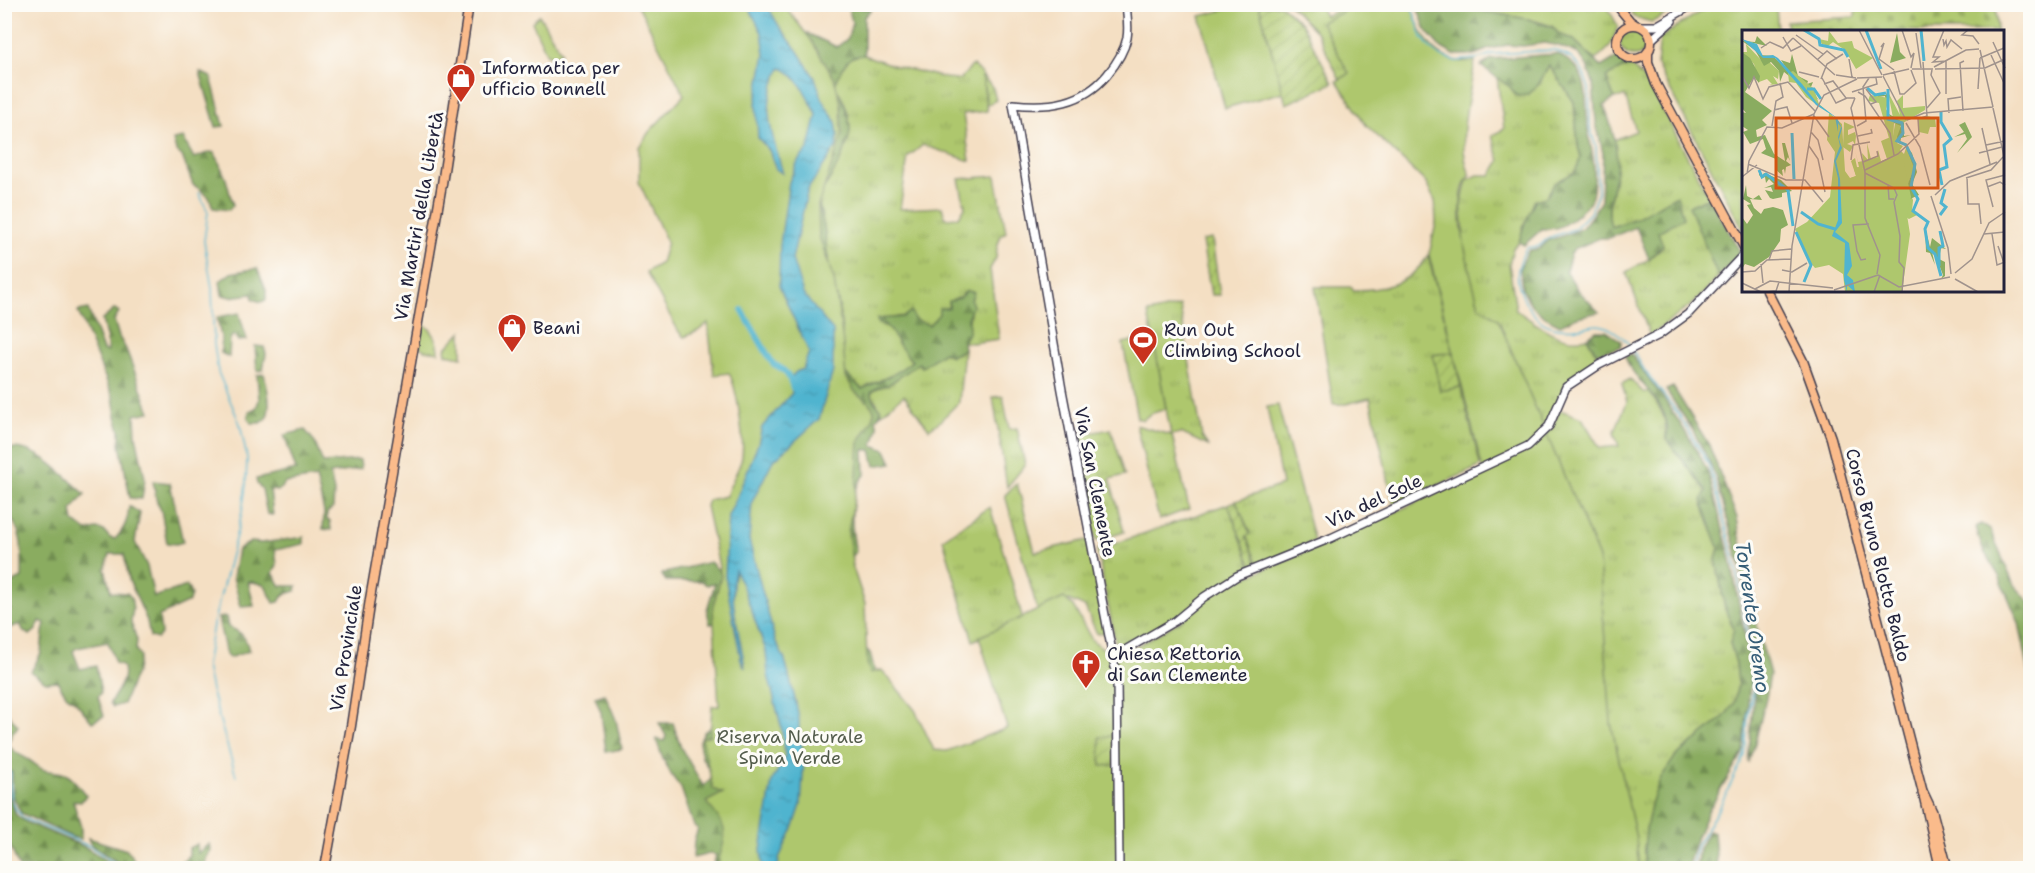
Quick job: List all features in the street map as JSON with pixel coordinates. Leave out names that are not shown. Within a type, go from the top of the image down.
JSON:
[{"type":"highway","points":[[1923,793],[1932,812],[1943,868]]},
{"type":"main road","name":"Via Martiri della Libertà","points":[[400,432],[470,4]]},
{"type":"main road","points":[[1618,7],[1648,32],[1651,40],[1648,62],[1656,84],[1742,243]]},
{"type":"main road","points":[[1618,7],[1622,30]]},
{"type":"main road","points":[[1639,25],[1631,25],[1622,30],[1617,39],[1618,48],[1625,56],[1635,59],[1656,84]]},
{"type":"main road","points":[[1635,59],[1648,52]]},
{"type":"main road","name":"Corso Bruno Blotto Baldo","points":[[1768,292],[1803,361],[1831,438],[1933,837],[1943,868]]},
{"type":"main road","name":"Via Provinciale","points":[[325,868],[400,432]]},
{"type":"street","name":"Via San Clemente","points":[[1119,868],[1118,688],[1114,655],[1070,434],[1013,104],[1032,106],[1061,104],[1080,98],[1099,85],[1121,56],[1127,37],[1126,4]]},
{"type":"street","points":[[1639,25],[1656,26],[1694,4]]},
{"type":"street","points":[[1651,40],[1680,13]]},
{"type":"street","name":"Via del Sole","points":[[1114,655],[1169,625],[1221,585],[1237,576],[1331,538],[1528,446],[1550,426],[1566,387],[1599,365],[1659,335],[1688,314],[1742,256]]},
{"type":"green space","name":"Riserva Naturale Spina Verde","points":[[638,5],[784,5],[811,40],[834,78],[841,103],[842,135],[818,205],[819,236],[834,280],[846,377],[855,392],[874,410],[873,419],[859,441],[856,489],[848,532],[853,568],[865,604],[867,663],[870,673],[882,670],[915,710],[934,750],[947,751],[1007,728],[979,637],[1064,598],[1073,606],[1092,640],[1116,658],[1182,620],[1219,588],[1342,537],[1483,471],[1429,255],[1436,223],[1435,201],[1425,182],[1366,125],[1337,81],[1349,74],[1321,22],[1343,12],[1340,5],[1411,5],[1425,38],[1440,54],[1461,62],[1475,61],[1464,133],[1466,162],[1470,175],[1464,186],[1461,201],[1463,238],[1467,258],[1479,306],[1498,319],[1599,558],[1611,723],[1636,838],[1639,868],[718,868],[724,832],[718,817],[706,802],[723,793],[713,789],[702,738],[710,735],[712,706],[719,706],[713,607],[721,576],[706,506],[708,500],[726,496],[741,461],[742,430],[735,391],[729,373],[714,375],[708,323],[698,331],[684,337],[646,272],[661,263],[667,242],[639,182],[639,147],[649,132],[684,95]]},
{"type":"green space","points":[[848,5],[875,5],[864,17],[864,55],[853,57],[847,62],[841,70],[835,87],[847,112],[849,135],[838,164],[817,196],[829,267],[838,302],[842,331],[841,369],[862,389],[896,373],[912,361],[898,344],[890,329],[878,324],[877,319],[903,317],[911,311],[914,319],[929,325],[939,314],[939,308],[949,308],[949,301],[959,298],[966,291],[974,292],[971,300],[973,306],[968,316],[969,331],[963,342],[964,349],[951,356],[944,352],[922,367],[919,363],[888,385],[871,392],[875,403],[881,409],[881,414],[876,419],[878,427],[873,445],[886,450],[892,463],[875,466],[871,450],[864,450],[865,475],[856,491],[852,512],[856,552],[846,561],[858,641],[870,653],[890,729],[752,502],[820,316],[802,31],[837,47],[848,38],[852,22]]},
{"type":"green space","points":[[1243,5],[1259,5],[1283,92],[1225,108],[1200,16]]},
{"type":"green space","points":[[1259,5],[1281,5],[1302,24],[1333,83],[1286,104]]},
{"type":"green space","points":[[1290,5],[1319,5],[1325,16],[1345,7],[1397,5],[1345,90],[1317,33]]},
{"type":"green space","points":[[1416,5],[1462,5],[1528,19],[1552,27],[1559,34],[1574,40],[1601,67],[1619,56],[1630,65],[1606,77],[1614,98],[1604,106],[1617,154],[1609,206],[1611,227],[1634,219],[1677,195],[1683,218],[1658,232],[1663,245],[1649,259],[1636,227],[1574,249],[1566,271],[1577,289],[1599,312],[1577,317],[1560,325],[1545,317],[1532,306],[1522,289],[1520,267],[1529,250],[1539,249],[1548,240],[1582,228],[1601,201],[1603,153],[1596,123],[1593,82],[1586,64],[1579,54],[1544,43],[1523,46],[1507,45],[1474,55],[1454,55],[1440,47],[1427,32]]},
{"type":"green space","points":[[1462,5],[1606,5],[1618,26],[1610,46],[1595,60],[1574,40],[1559,34],[1552,26]]},
{"type":"green space","points":[[1627,5],[1684,5],[1652,22],[1634,17]]},
{"type":"green space","points":[[1710,5],[1804,5],[1776,7],[1778,30],[1742,30],[1742,227],[1657,65],[1660,38]]},
{"type":"green space","points":[[1856,5],[1925,5],[1926,8],[1996,5],[1997,30],[1787,30],[1786,21],[1855,17]]},
{"type":"green space","points":[[539,15],[561,52],[554,56],[547,55],[532,22]]},
{"type":"green space","points":[[1634,28],[1644,32],[1648,42],[1644,52],[1634,56],[1624,52],[1620,42],[1624,32]]},
{"type":"green space","points":[[1557,54],[1577,68],[1583,82],[1594,164],[1593,191],[1588,204],[1572,219],[1558,227],[1542,229],[1524,245],[1519,242],[1535,200],[1546,197],[1555,183],[1575,172],[1581,157],[1574,102],[1549,65],[1539,84],[1528,95],[1517,96],[1510,87],[1481,66],[1491,59]]},
{"type":"green space","points":[[864,55],[895,66],[954,80],[960,79],[973,65],[982,75],[987,111],[963,114],[970,161],[923,145],[908,157],[900,209],[942,207],[945,218],[959,217],[965,207],[959,179],[996,176],[1006,232],[1001,235],[996,258],[990,269],[999,339],[963,342],[968,330],[973,293],[953,299],[929,326],[906,317],[896,317],[886,325],[894,332],[897,343],[906,350],[912,361],[896,373],[862,389],[841,369],[842,331],[838,302],[829,267],[817,196],[836,78],[847,61],[854,56]]},
{"type":"green space","points":[[1549,65],[1574,102],[1581,157],[1575,172],[1555,183],[1524,225],[1519,242],[1513,248],[1509,264],[1516,310],[1559,336],[1568,339],[1587,338],[1600,360],[1565,385],[1547,425],[1532,441],[1435,255],[1432,236],[1464,233],[1461,204],[1467,180],[1478,175],[1491,175],[1500,161],[1492,136],[1504,129],[1497,77],[1517,96],[1539,84]]},
{"type":"green space","points":[[1630,65],[1650,86],[1709,197],[1690,206],[1718,277],[1695,302],[1650,336],[1626,272],[1649,259],[1663,246],[1657,232],[1683,218],[1634,219],[1611,227],[1609,206],[1616,166],[1614,140],[1636,131],[1625,96],[1614,98],[1606,77]]},
{"type":"green space","points":[[200,72],[211,77],[224,126],[216,127]]},
{"type":"green space","points":[[982,75],[993,88],[996,100],[987,105]]},
{"type":"green space","points":[[183,138],[194,158],[210,152],[215,153],[226,179],[233,205],[229,210],[213,208],[209,197],[193,185],[173,140]]},
{"type":"green space","points":[[1709,197],[1741,253],[1718,277],[1689,206]]},
{"type":"green space","points":[[1212,239],[1220,295],[1211,295],[1202,241]]},
{"type":"green space","points":[[1428,256],[1453,352],[1433,355],[1440,390],[1461,387],[1480,464],[1479,467],[1394,505],[1370,398],[1346,404],[1333,404],[1315,287],[1352,287],[1353,290],[1386,287],[1405,279],[1421,266]]},
{"type":"green space","points":[[257,268],[266,290],[266,300],[261,302],[253,299],[252,294],[230,297],[222,295],[220,281],[231,273]]},
{"type":"green space","points":[[1180,306],[1202,437],[1208,446],[1181,433],[1172,435],[1189,509],[1159,520],[1136,425],[1171,435],[1148,313]]},
{"type":"green space","points":[[88,309],[103,350],[107,352],[102,320],[115,309],[119,312],[114,320],[119,337],[126,349],[150,412],[135,415],[136,436],[145,478],[142,499],[130,498],[113,397],[78,311]]},
{"type":"green space","points":[[239,313],[247,340],[238,341],[234,334],[230,339],[229,357],[221,353],[217,317]]},
{"type":"green space","points":[[423,324],[434,336],[439,352],[424,350],[419,346]]},
{"type":"green space","points":[[462,331],[462,357],[446,354],[445,349]]},
{"type":"green space","points":[[1596,331],[1606,331],[1621,341],[1621,347],[1597,353],[1587,338]]},
{"type":"green space","name":"Run Out Climbing School","points":[[1153,336],[1166,409],[1150,414],[1143,420],[1137,418],[1123,343]]},
{"type":"green space","points":[[255,346],[264,347],[266,354],[263,370],[257,371]]},
{"type":"green space","points":[[964,349],[959,402],[939,422],[929,429],[904,395],[881,414],[871,392],[888,385],[919,363],[922,367],[944,352],[951,356]]},
{"type":"green space","points":[[1453,352],[1461,387],[1440,391],[1433,355]]},
{"type":"green space","points":[[1631,354],[1667,403],[1708,472],[1731,560],[1750,664],[1743,753],[1708,811],[1687,868],[1644,868],[1646,829],[1660,779],[1675,757],[1723,718],[1734,704],[1738,683],[1736,663],[1730,643],[1734,629],[1725,609],[1716,559],[1719,548],[1702,501],[1706,490],[1666,439],[1665,416],[1655,398],[1629,365],[1625,356]]},
{"type":"green space","points":[[264,374],[269,397],[268,414],[266,420],[251,423],[248,418],[249,411],[256,408],[259,400],[257,375]]},
{"type":"green space","points":[[1630,379],[1644,393],[1648,391],[1664,418],[1666,439],[1706,490],[1719,548],[1716,559],[1725,609],[1734,629],[1730,643],[1736,663],[1738,683],[1734,704],[1723,718],[1675,757],[1651,805],[1644,850],[1644,868],[1595,868],[1538,442],[1552,427],[1560,410],[1582,418],[1600,448],[1619,446],[1614,433],[1627,402],[1622,384]]},
{"type":"green space","points":[[1673,387],[1709,445],[1737,518],[1741,542],[1749,563],[1758,632],[1770,674],[1755,743],[1748,763],[1755,683],[1741,569],[1716,478],[1692,429],[1666,390]]},
{"type":"green space","points":[[1003,396],[1009,429],[1017,428],[1025,465],[1007,487],[993,397]]},
{"type":"green space","points":[[1278,405],[1314,541],[1258,566],[1246,535],[1250,533],[1236,501],[1282,485],[1267,407]]},
{"type":"green space","points":[[1111,429],[1125,475],[1110,479],[1124,532],[1096,541],[1076,439],[1078,435]]},
{"type":"green space","points":[[305,430],[314,441],[323,463],[360,460],[361,469],[330,474],[334,492],[333,508],[327,513],[327,520],[330,521],[331,530],[323,529],[324,512],[316,478],[285,483],[278,491],[270,490],[273,515],[267,514],[262,489],[257,484],[256,479],[296,470],[284,435]]},
{"type":"green space","points":[[15,448],[35,453],[85,494],[72,510],[74,522],[87,531],[97,529],[104,531],[110,538],[115,539],[125,524],[129,506],[140,513],[135,542],[147,566],[154,597],[187,586],[191,594],[189,602],[159,616],[161,634],[157,639],[150,637],[147,621],[129,580],[124,554],[110,554],[105,569],[111,592],[127,593],[131,597],[133,609],[131,622],[137,640],[136,650],[140,656],[137,670],[123,704],[113,707],[110,703],[124,675],[122,665],[115,663],[108,642],[77,648],[73,651],[80,669],[96,666],[101,692],[98,697],[104,716],[92,722],[75,701],[67,696],[57,681],[46,682],[31,672],[41,653],[45,623],[40,621],[36,630],[30,635],[24,632],[20,624],[9,628],[5,633],[5,586],[22,578],[19,534],[16,526],[5,514],[5,449]]},
{"type":"green space","points":[[153,481],[170,483],[183,542],[167,543]]},
{"type":"green space","points":[[1017,483],[1035,552],[1088,540],[1106,632],[1097,634],[1085,607],[1069,600],[1038,612],[1005,495]]},
{"type":"green space","points":[[1236,501],[1250,534],[1246,536],[1258,566],[1252,568],[1228,504]]},
{"type":"green space","points":[[1228,504],[1252,568],[1181,614],[1117,650],[1097,550]]},
{"type":"green space","points":[[990,507],[1023,619],[973,641],[943,539]]},
{"type":"green space","points":[[1981,524],[1990,530],[2014,585],[2030,602],[2030,677],[2019,623],[1999,576],[1983,550],[1976,527]]},
{"type":"green space","points":[[304,537],[304,544],[275,550],[277,565],[273,573],[281,586],[297,586],[296,591],[283,595],[279,602],[274,603],[265,585],[248,581],[254,606],[241,607],[233,577],[238,549],[251,542],[261,543]]},
{"type":"green space","points":[[710,562],[725,576],[763,868],[713,868],[716,855],[709,854],[693,858],[694,841],[698,829],[694,826],[681,788],[663,759],[656,739],[664,741],[666,736],[659,723],[673,723],[681,748],[703,786],[714,777],[702,758],[699,743],[704,732],[715,724],[723,705],[715,623],[710,624],[707,610],[715,583],[707,585],[701,581],[666,581],[661,574]]},
{"type":"green space","points":[[226,617],[228,627],[243,636],[249,651],[229,658],[226,655],[218,618]]},
{"type":"green space","points":[[605,694],[616,720],[622,749],[606,752],[601,712],[595,697]]},
{"type":"green space","points":[[5,710],[18,726],[10,739],[10,747],[44,770],[67,775],[86,795],[81,802],[73,801],[81,827],[81,839],[21,813],[13,796],[12,772],[5,771]]},
{"type":"green space","points":[[1116,736],[1116,765],[1101,766],[1100,737]]},
{"type":"green space","points":[[5,777],[8,778],[9,796],[16,815],[28,823],[85,847],[118,868],[19,868],[11,848],[5,842]]},
{"type":"green space","points":[[1708,831],[1714,833],[1717,868],[1696,868],[1699,849]]},
{"type":"green space","points":[[88,838],[127,850],[140,868],[126,868],[91,845]]},
{"type":"green space","points":[[197,844],[198,853],[209,844],[211,850],[205,863],[208,868],[200,868],[198,862],[189,868],[171,868],[170,865],[181,863],[189,855],[189,848]]},
{"type":"water","points":[[748,5],[767,5],[815,78],[824,103],[836,122],[838,135],[836,147],[808,189],[792,259],[803,294],[833,331],[833,371],[819,419],[772,462],[752,502],[749,540],[775,640],[785,660],[796,703],[804,759],[801,805],[779,858],[778,868],[763,868],[761,850],[772,781],[785,757],[781,726],[768,675],[766,651],[735,570],[734,606],[745,668],[741,660],[725,576],[728,516],[758,444],[762,427],[792,393],[790,378],[803,369],[809,352],[779,286],[780,244],[789,182],[798,161],[809,148],[817,115],[798,81],[781,68],[770,96],[769,108],[772,133],[783,174],[776,169],[769,150],[758,138],[756,103],[765,54],[762,33]]},
{"type":"waterway","name":"Torrente Oremo","points":[[1411,4],[1422,37],[1440,56],[1456,61],[1493,54],[1555,50],[1571,58],[1581,68],[1589,88],[1590,128],[1596,147],[1598,193],[1590,213],[1574,229],[1548,238],[1539,246],[1526,248],[1519,266],[1518,283],[1528,306],[1544,323],[1568,329],[1595,325],[1606,327],[1616,332],[1631,347]]},
{"type":"waterway","points":[[199,193],[208,212],[204,241],[212,288],[214,344],[218,372],[240,424],[247,458],[242,512],[213,625],[206,666],[236,776]]},
{"type":"waterway","points":[[742,310],[773,364],[786,373],[793,388]]},
{"type":"waterway","name":"Torrente Oremo","points":[[1633,351],[1645,371],[1677,412],[1708,463],[1737,571],[1750,652],[1753,690],[1748,715],[1745,755],[1720,806],[1697,845],[1693,868]]},
{"type":"waterway","points":[[4,773],[10,773],[11,793],[16,810],[20,815],[89,846],[122,868]]},
{"type":"place","name":"Informatica per ufficio Bonnell","points":[[461,104]]},
{"type":"place","name":"Beani","points":[[512,354]]},
{"type":"place","name":"Run Out Climbing School","points":[[1143,366]]},
{"type":"place","name":"Chiesa Rettoria di San Clemente","points":[[1086,690]]}]
